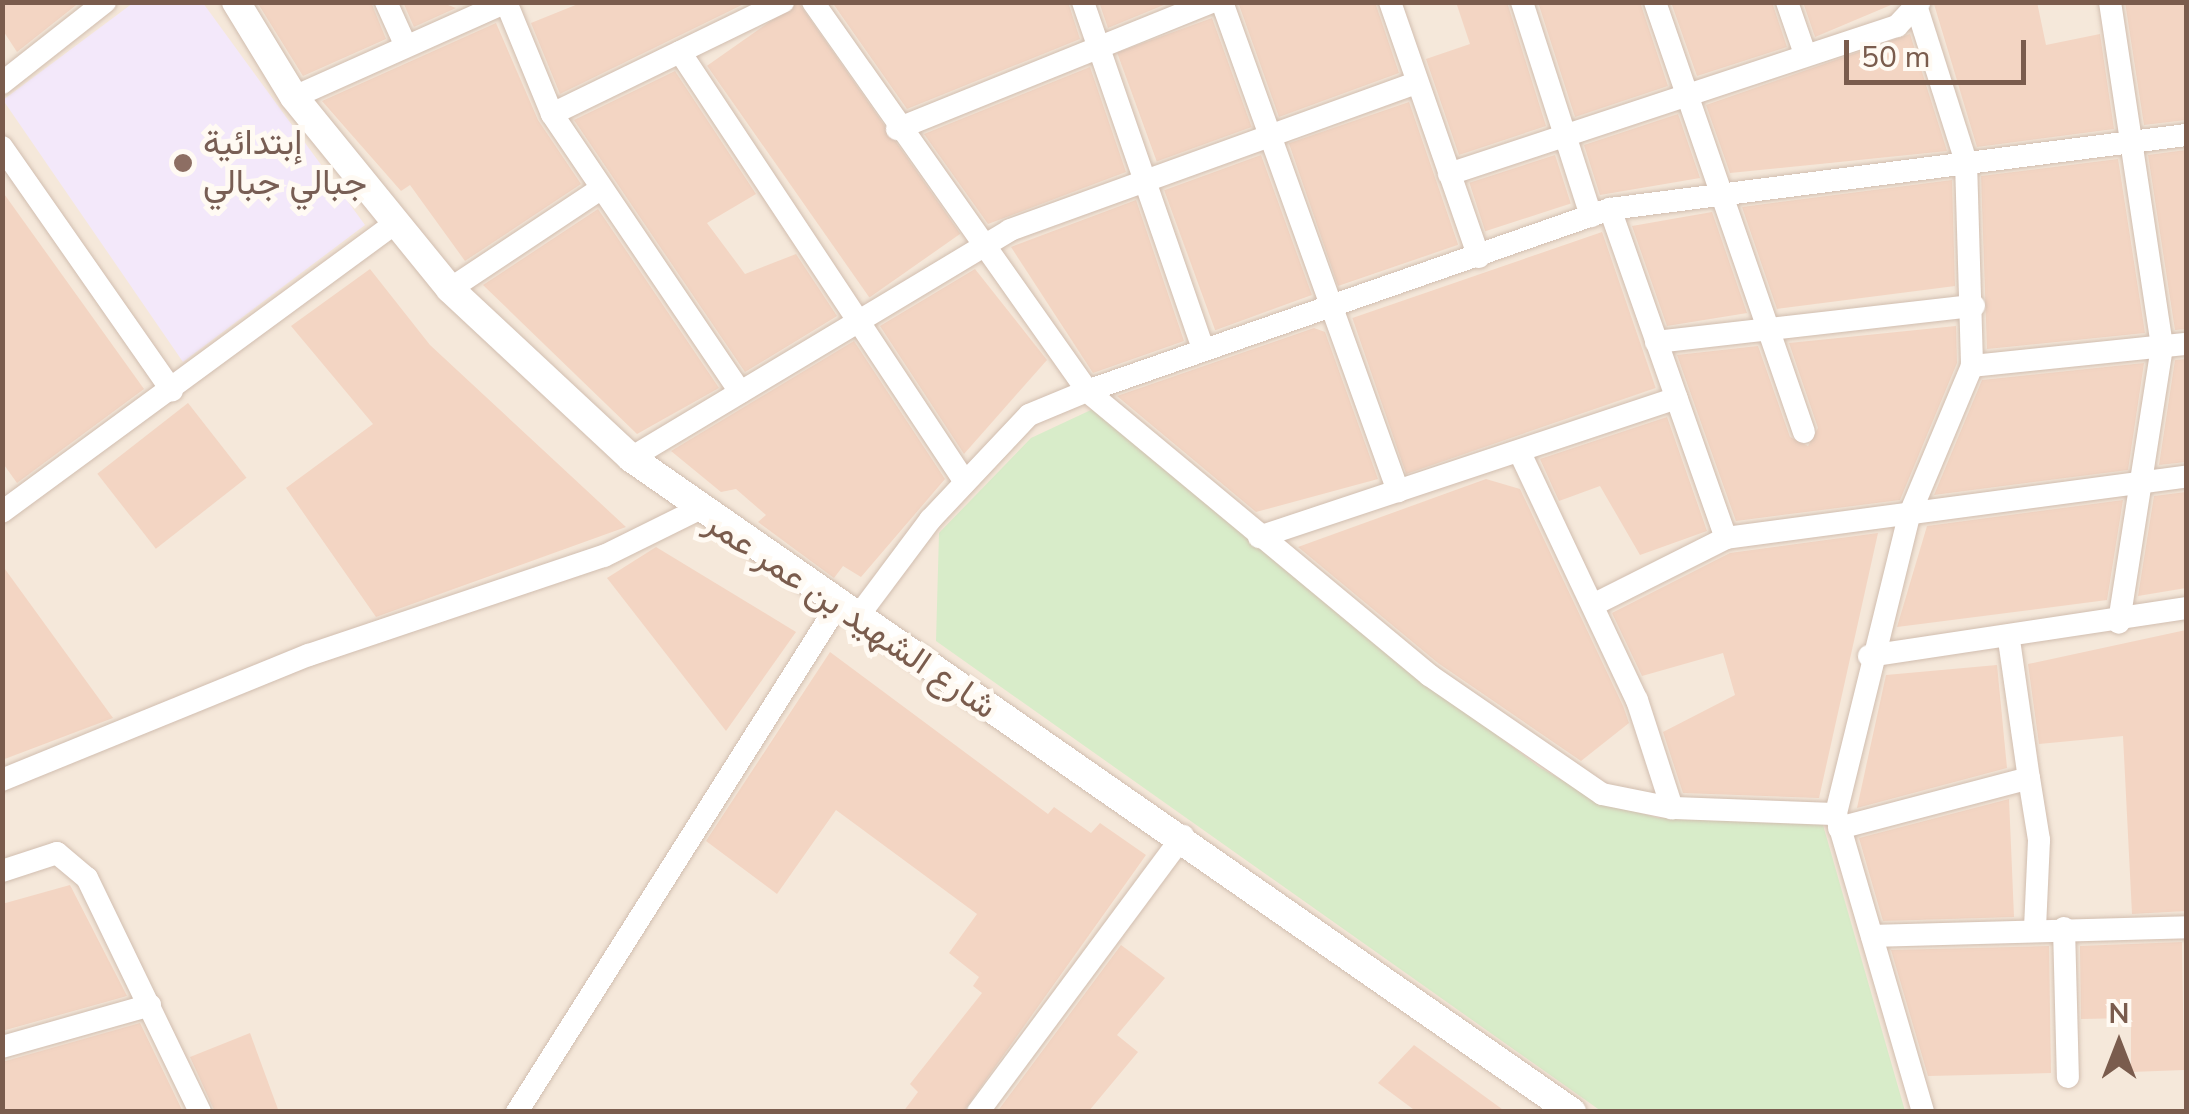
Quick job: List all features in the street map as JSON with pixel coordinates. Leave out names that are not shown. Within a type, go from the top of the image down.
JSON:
[{"type":"street","points":[[2,83],[106,2]]},
{"type":"street","name":"شارع الشهيد بن عمر عمر","points":[[236,2],[294,97],[450,289],[630,458],[695,510],[1183,836],[1572,1112]]},
{"type":"street","points":[[386,2],[405,44]]},
{"type":"street","points":[[294,97],[506,2],[552,114],[599,190],[740,392]]},
{"type":"street","points":[[552,114],[783,2]]},
{"type":"street","points":[[813,2],[896,129],[1087,391],[1259,538],[1566,776],[1672,808],[1838,821],[2029,778]]},
{"type":"street","points":[[1083,2],[1140,177],[1203,349]]},
{"type":"street","points":[[896,129],[1212,2]]},
{"type":"street","points":[[1222,2],[1398,492]]},
{"type":"street","points":[[1390,2],[1478,257]]},
{"type":"street","points":[[1522,2],[1561,136],[1600,212],[1656,342],[1726,538]]},
{"type":"street","points":[[1655,2],[1804,432]]},
{"type":"street","points":[[1787,2],[1805,54]]},
{"type":"street","points":[[2110,2],[2134,140],[2162,347],[2119,622]]},
{"type":"street","points":[[1449,174],[1897,26],[1916,3]]},
{"type":"street","points":[[1916,3],[1966,162],[1974,306],[1972,366],[1909,516],[1869,656],[1838,821],[1923,1112]]},
{"type":"street","points":[[680,52],[964,482]]},
{"type":"street","points":[[630,458],[860,327],[984,252],[1010,230],[1140,177],[1416,84]]},
{"type":"street","points":[[518,1112],[846,612],[1029,415],[1203,349],[1333,309],[1600,212],[1722,191],[2186,134]]},
{"type":"street","points":[[2,148],[172,391]]},
{"type":"street","points":[[450,289],[599,190]]},
{"type":"street","points":[[2,512],[396,223]]},
{"type":"street","points":[[1656,342],[1770,326],[1974,306]]},
{"type":"street","points":[[1972,366],[2186,344]]},
{"type":"street","points":[[1259,538],[1676,398]]},
{"type":"street","points":[[1520,453],[1593,605],[1672,808]]},
{"type":"street","points":[[1593,605],[1726,538],[2186,477]]},
{"type":"street","points":[[2,780],[309,655],[604,556],[695,510]]},
{"type":"street","points":[[1869,656],[2008,640],[2186,608]]},
{"type":"street","points":[[2008,640],[2039,840],[2035,930]]},
{"type":"street","points":[[978,1112],[1183,836]]},
{"type":"street","points":[[2,871],[57,853],[72,861],[150,1005],[200,1112]]},
{"type":"street","points":[[1872,936],[2186,927]]},
{"type":"street","points":[[2064,928],[2068,1078]]},
{"type":"street","points":[[2,1047],[150,1005]]},
{"type":"shaded area","points":[[3,3],[2186,3],[2186,1111],[3,1111]]},
{"type":"shaded area","name":"إبتدائية جبالي جبالي","points":[[133,3],[203,3],[365,225],[183,362],[3,100]]},
{"type":"green space","points":[[1093,409],[1342,617],[1539,767],[1599,801],[1658,818],[1823,825],[1905,1111],[1601,1111],[936,641],[939,533],[1031,438]]},
{"type":"building","points":[[2,2],[80,2],[17,52],[2,29]]},
{"type":"building","points":[[257,2],[371,2],[386,39],[303,76]]},
{"type":"building","points":[[403,2],[440,2],[456,8],[414,27]]},
{"type":"building","points":[[583,2],[748,2],[560,94],[531,23]]},
{"type":"building","points":[[798,2],[960,234],[869,297],[707,66]]},
{"type":"building","points":[[832,2],[1068,2],[1080,39],[907,109]]},
{"type":"building","points":[[1099,2],[1171,2],[1108,28]]},
{"type":"building","points":[[1238,2],[1375,2],[1399,73],[1279,117]]},
{"type":"building","points":[[1456,2],[1507,2],[1546,126],[1459,155],[1426,59],[1470,44]]},
{"type":"building","points":[[1538,2],[1640,2],[1668,86],[1575,117]]},
{"type":"building","points":[[1671,2],[1772,2],[1787,47],[1697,76]]},
{"type":"building","points":[[1803,2],[1898,2],[1815,37]]},
{"type":"building","points":[[2037,2],[2046,45],[2100,34],[2114,129],[1977,147],[1934,4]]},
{"type":"building","points":[[2125,2],[2186,2],[2186,120],[2144,125]]},
{"type":"building","points":[[1212,18],[1252,127],[1157,162],[1117,53]]},
{"type":"building","points":[[496,23],[538,120],[581,184],[465,261],[410,185],[401,191],[322,101]]},
{"type":"building","points":[[1910,34],[1947,151],[1730,173],[1706,105]]},
{"type":"building","points":[[1090,67],[1126,172],[988,224],[924,134]]},
{"type":"building","points":[[675,71],[756,194],[707,223],[745,274],[796,254],[837,316],[745,372],[574,120]]},
{"type":"building","points":[[1409,102],[1458,245],[1338,286],[1289,143]]},
{"type":"building","points":[[1678,114],[1700,178],[1600,195],[1584,145]]},
{"type":"building","points":[[2186,150],[2186,329],[2175,330],[2148,155]]},
{"type":"building","points":[[1261,155],[1312,295],[1215,330],[1164,190]]},
{"type":"building","points":[[1555,155],[1571,204],[1485,231],[1469,183]]},
{"type":"building","points":[[2118,159],[2145,333],[1987,349],[1981,176]]},
{"type":"building","points":[[1952,180],[1955,286],[1777,309],[1742,207]]},
{"type":"building","points":[[2,191],[144,389],[17,483],[2,462]]},
{"type":"building","points":[[1136,200],[1184,341],[1093,373],[1011,247]]},
{"type":"building","points":[[598,209],[719,388],[637,434],[483,285]]},
{"type":"building","points":[[1712,212],[1747,313],[1667,326],[1632,226]]},
{"type":"building","points":[[1602,232],[1656,388],[1406,474],[1352,318]]},
{"type":"building","points":[[370,269],[430,345],[626,527],[376,617],[286,488],[373,424],[291,326]]},
{"type":"building","points":[[975,269],[1047,360],[964,454],[880,326]]},
{"type":"building","points":[[1956,326],[1957,363],[1900,500],[1736,521],[1677,355],[1758,346],[1790,437],[1808,446],[1818,428],[1789,343]]},
{"type":"building","points":[[1314,328],[1325,332],[1378,479],[1256,512],[1117,396]]},
{"type":"building","points":[[854,341],[945,479],[861,577],[843,566],[834,578],[758,522],[766,515],[736,489],[721,492],[671,451]]},
{"type":"building","points":[[2186,359],[2186,462],[2159,465],[2175,360]]},
{"type":"building","points":[[2144,363],[2128,470],[1934,495],[1982,380]]},
{"type":"building","points":[[188,403],[246,478],[156,549],[97,474]]},
{"type":"building","points":[[1667,417],[1707,531],[1640,555],[1600,486],[1559,501],[1540,459]]},
{"type":"building","points":[[1486,479],[1520,489],[1629,723],[1581,761],[1438,663],[1298,547]]},
{"type":"building","points":[[2186,492],[2186,588],[2138,596],[2154,496]]},
{"type":"building","points":[[2123,500],[2107,600],[1897,627],[1927,526]]},
{"type":"building","points":[[1878,533],[1819,798],[1683,793],[1663,732],[1735,695],[1723,653],[1642,676],[1612,613],[1730,553]]},
{"type":"building","points":[[656,547],[796,632],[726,731],[607,578]]},
{"type":"building","points":[[2,565],[113,718],[2,760]]},
{"type":"building","points":[[2186,630],[2186,911],[2132,914],[2123,736],[2039,744],[2028,664]]},
{"type":"building","points":[[830,652],[1048,814],[1054,807],[1091,833],[1100,823],[1146,855],[963,1112],[903,1112],[918,1092],[910,1084],[982,993],[973,986],[979,977],[949,953],[977,914],[836,810],[777,894],[706,841]]},
{"type":"building","points":[[1997,665],[2007,768],[1857,808],[1886,675]]},
{"type":"building","points":[[2009,799],[2014,917],[1883,921],[1859,838]]},
{"type":"building","points":[[70,885],[127,996],[2,1031],[2,904]]},
{"type":"building","points":[[2182,942],[2184,1070],[2131,1072],[2131,1018],[2081,1019],[2080,946]]},
{"type":"building","points":[[1121,945],[1165,978],[1117,1035],[1138,1052],[1088,1112],[997,1112]]},
{"type":"building","points":[[2049,946],[2051,1073],[1928,1076],[1891,950]]},
{"type":"building","points":[[140,1023],[183,1112],[2,1112],[2,1062]]},
{"type":"building","points":[[250,1033],[279,1112],[215,1112],[190,1057]]},
{"type":"building","points":[[1414,1045],[1506,1112],[1417,1112],[1378,1083]]},
{"type":"place","name":"إبتدائية جبالي جبالي","points":[[183,163]]}]
